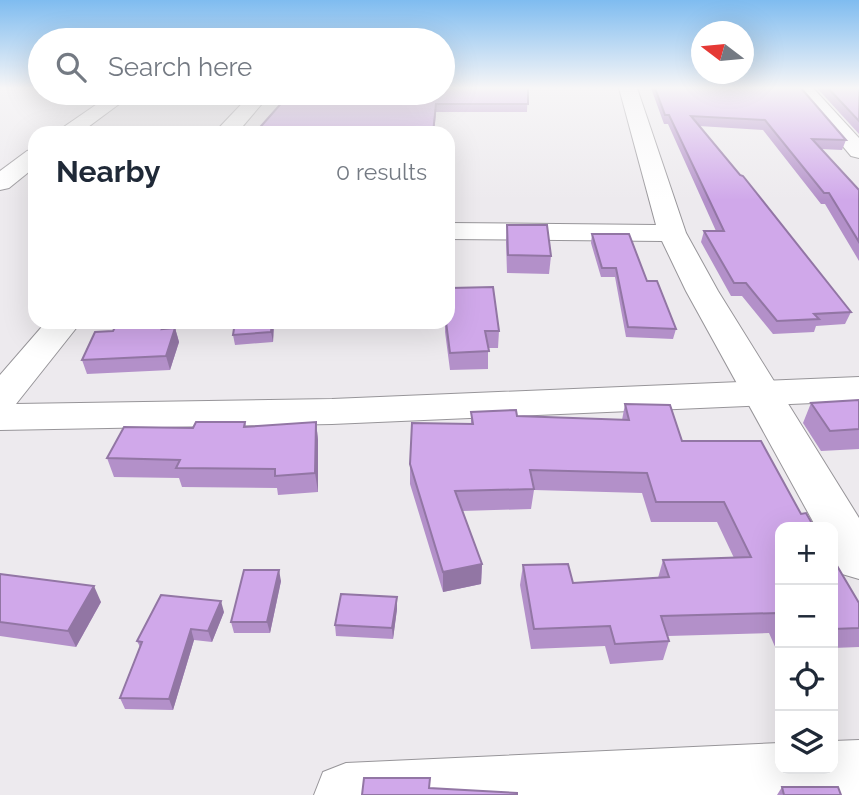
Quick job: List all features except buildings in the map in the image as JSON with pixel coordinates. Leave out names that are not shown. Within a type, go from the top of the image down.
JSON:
[{"type":"street","points":[[639,125],[671,233],[859,560]]},
{"type":"street","points":[[836,125],[859,151]]},
{"type":"street","points":[[0,183],[28,161]]},
{"type":"street","points":[[455,231],[671,233]]},
{"type":"street","points":[[0,399],[58,329]]},
{"type":"street","points":[[0,417],[148,416],[764,396],[859,389]]},
{"type":"street","points":[[346,795],[859,771]]}]
